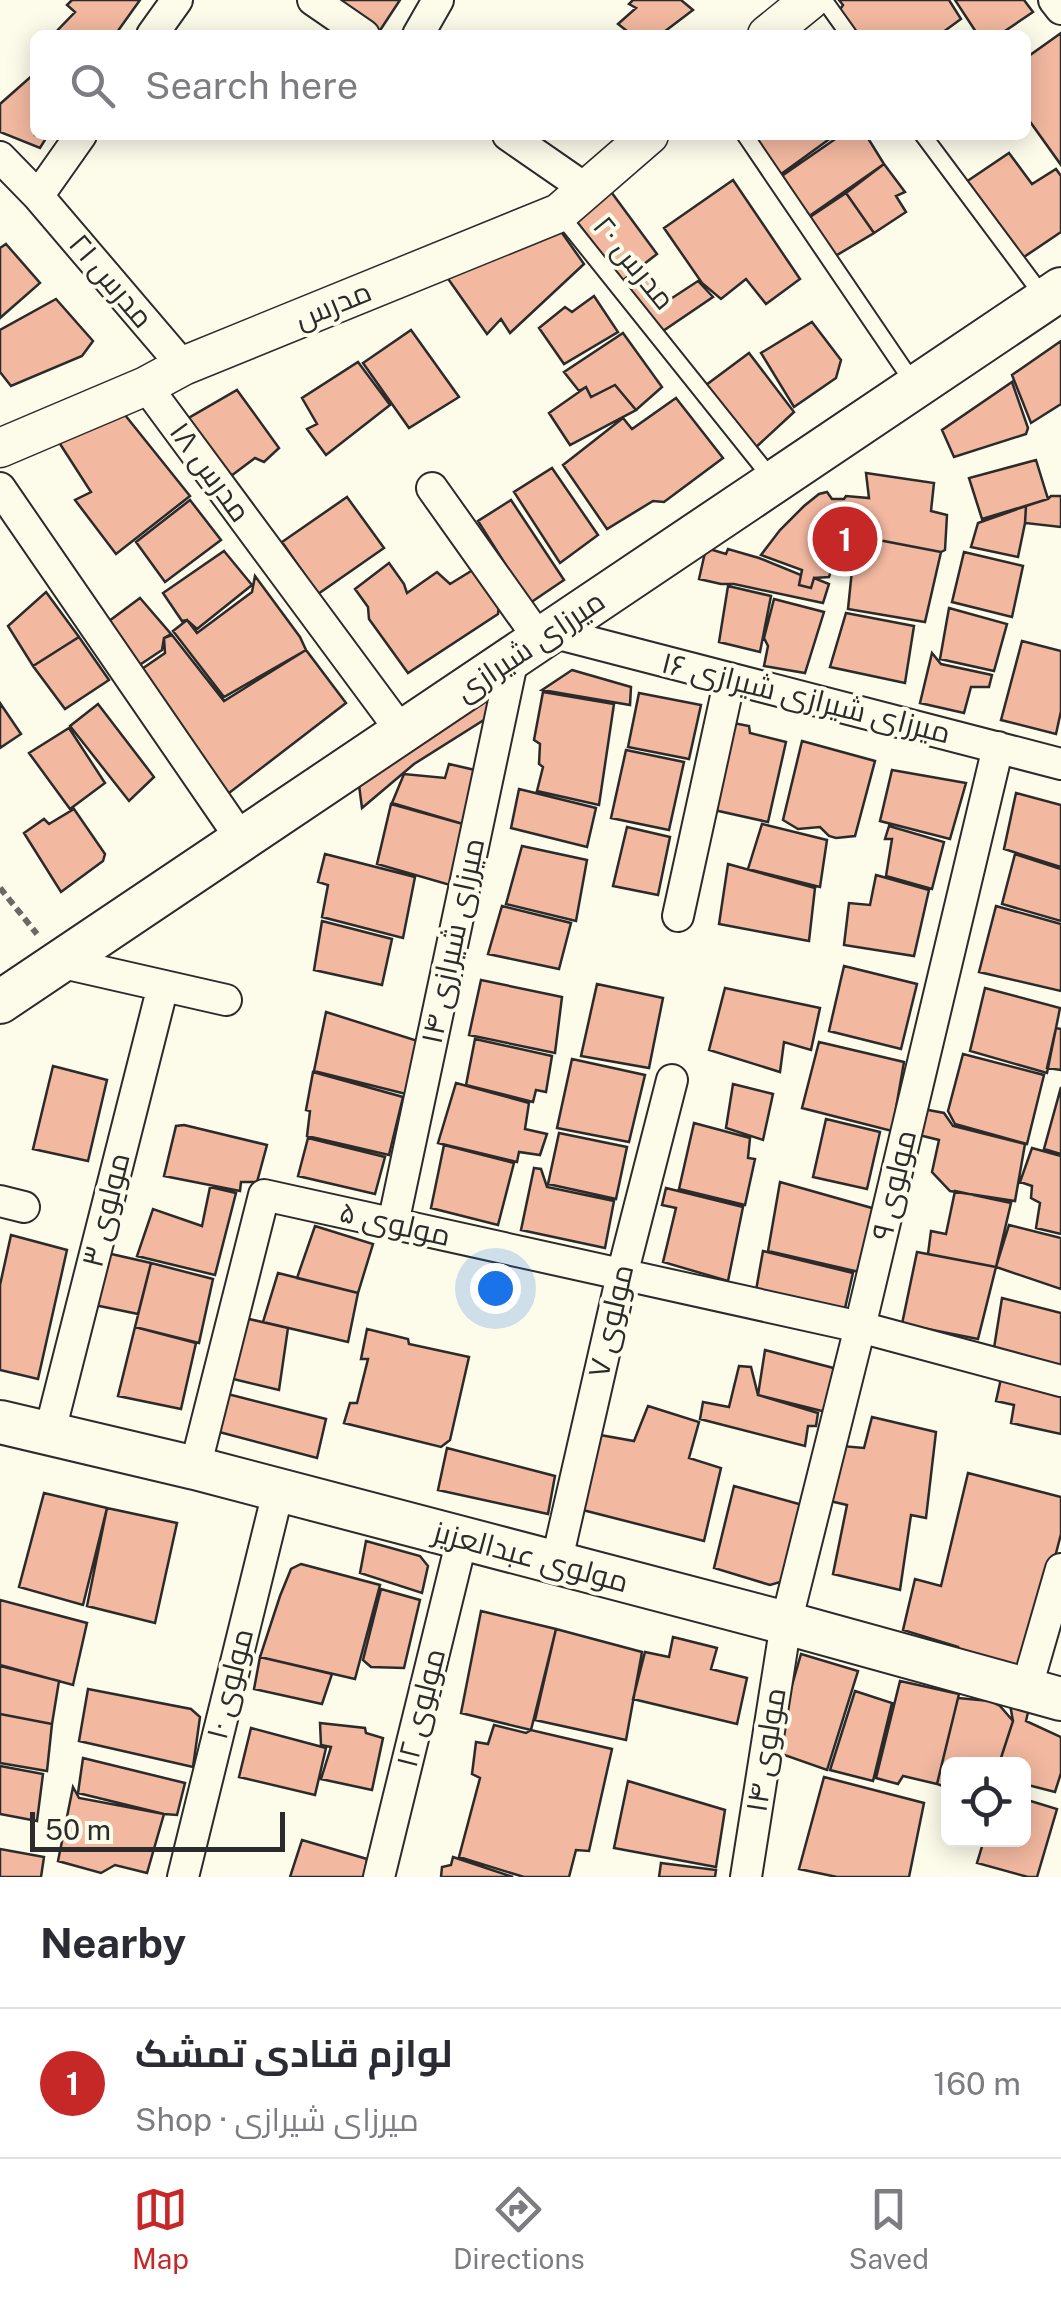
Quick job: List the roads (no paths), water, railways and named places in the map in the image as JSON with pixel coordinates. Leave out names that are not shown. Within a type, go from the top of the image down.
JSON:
[{"type":"main road","name":"میرزای شیرازی","points":[[0,1002],[1056,294]]},
{"type":"main road","name":"مولوی عبدالعزیز","points":[[0,1422],[194,1468],[786,1622],[1043,1694]]},
{"type":"street","points":[[155,30],[176,0]]},
{"type":"street","points":[[313,0],[357,30]]},
{"type":"street","points":[[421,30],[438,0]]},
{"type":"street","points":[[774,30],[810,0]]},
{"type":"street","points":[[1054,0],[1061,10]]},
{"type":"street","points":[[38,196],[77,140]]},
{"type":"street","points":[[513,140],[572,201]]},
{"type":"street","name":"مدرس","points":[[0,448],[572,201],[643,140]]},
{"type":"street","name":"مدرس ۲۱","points":[[0,157],[183,366]]},
{"type":"street","name":"مدرس ۱۸","points":[[146,386],[402,732]]},
{"type":"street","points":[[0,488],[242,840]]},
{"type":"street","points":[[432,488],[534,643]]},
{"type":"street","name":"میرزای شیرازی شیرازی ۱۶","points":[[534,643],[730,678],[1061,764]]},
{"type":"street","name":"میرزای شیرازی ۱۴","points":[[393,1224],[534,643]]},
{"type":"street","points":[[678,916],[730,678]]},
{"type":"street","name":"مولوی ۹","points":[[786,1622],[998,747]]},
{"type":"street","points":[[59,962],[226,1000]]},
{"type":"street","name":"مولوی ۳","points":[[49,1435],[163,986]]},
{"type":"street","name":"مولوی ۷","points":[[556,1564],[622,1274],[672,1080]]},
{"type":"street","name":"مولوی ۵","points":[[194,1468],[264,1195],[860,1327],[1061,1381]]},
{"type":"street","name":"مولوی ۱۰","points":[[182,1877],[278,1492]]},
{"type":"street","name":"مولوی ۱۲","points":[[380,1877],[462,1539]]},
{"type":"street","points":[[1043,1694],[1061,1569]]},
{"type":"street","name":"مولوی ۱۴","points":[[746,1877],[786,1622]]},
{"type":"lane","points":[[824,0],[845,30]]},
{"type":"lane","points":[[749,140],[916,387]]},
{"type":"lane","points":[[927,141],[1056,294]]},
{"type":"lane","name":"مدرس ۲۰","points":[[572,201],[667,348],[774,482]]},
{"type":"place","name":"لوازم قنادی تمشک","points":[[845,539]]}]
